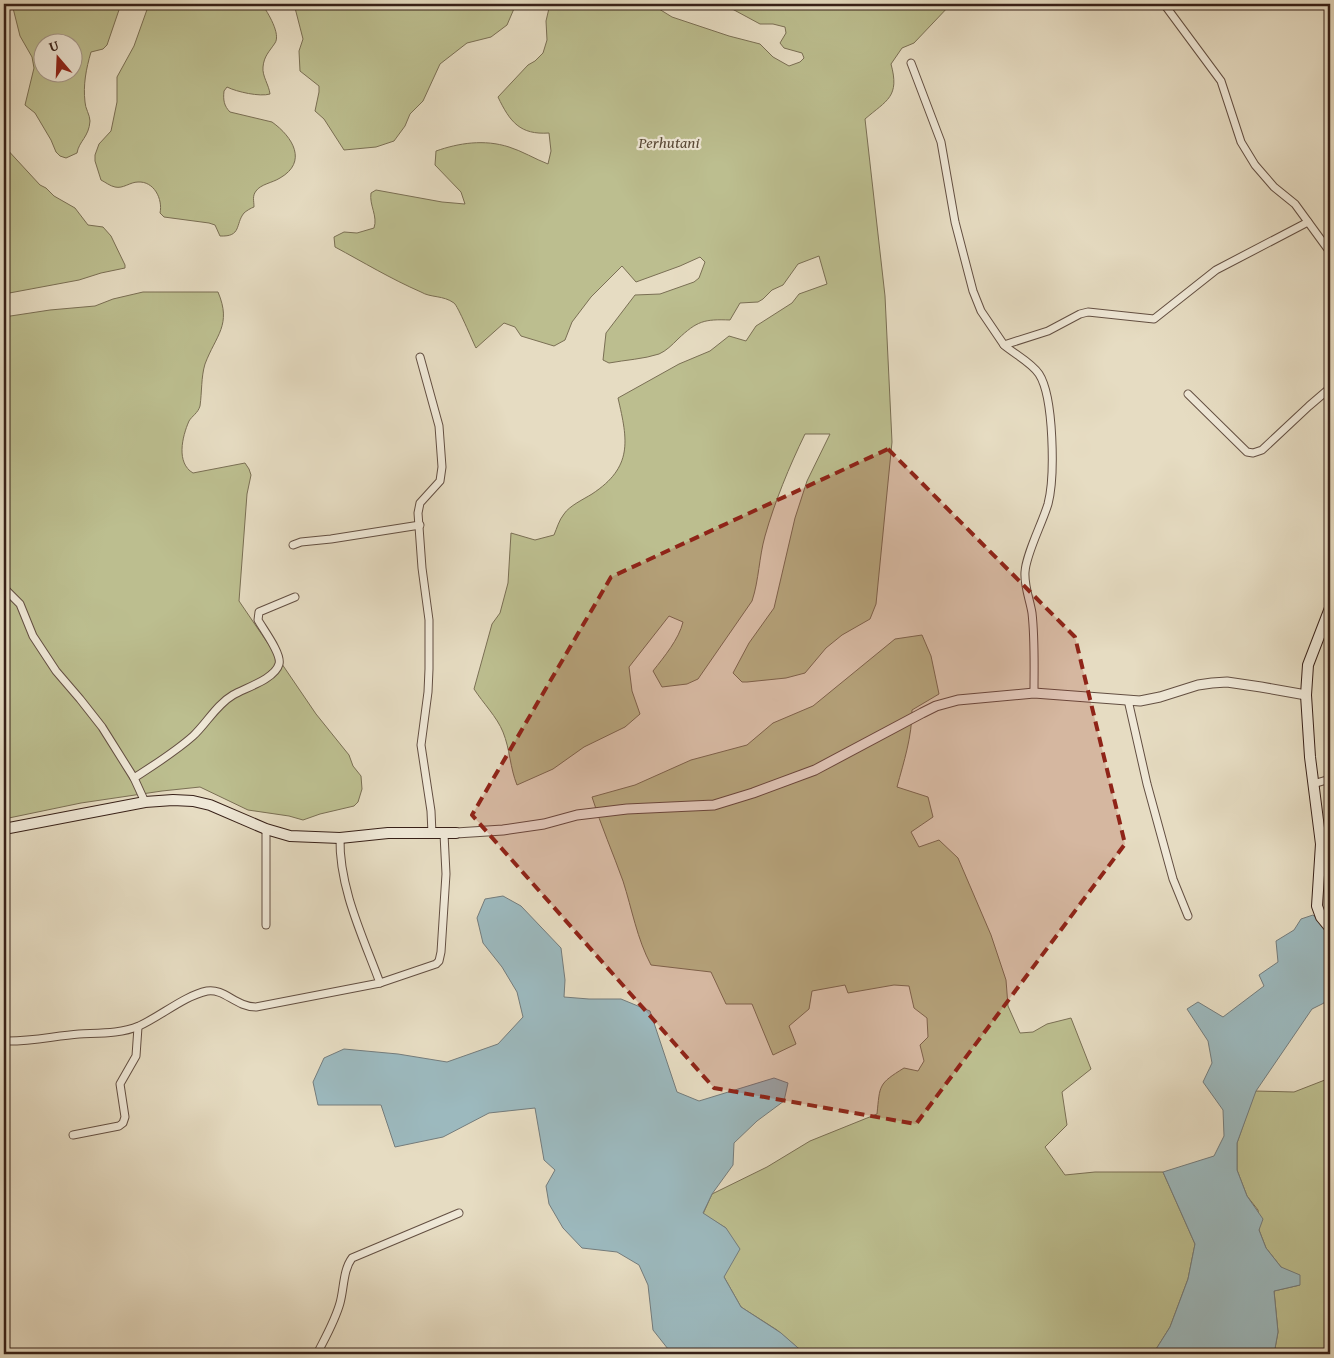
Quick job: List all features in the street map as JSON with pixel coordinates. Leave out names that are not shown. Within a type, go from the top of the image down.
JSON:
[{"type":"main road","points":[[1330,608],[1308,665],[1306,695],[1313,784],[1321,844],[1317,906],[1321,917],[1330,928]]},
{"type":"main road","points":[[4,830],[145,802],[193,801],[210,805],[266,829],[290,836],[340,838],[388,833],[456,834]]},
{"type":"street","points":[[1164,4],[1221,81],[1242,142],[1255,164],[1274,187],[1294,204],[1330,252]]},
{"type":"street","points":[[911,63],[941,142],[955,222],[973,292],[981,311],[1004,345],[1037,371],[1046,391],[1053,441],[1052,485],[1048,503],[1024,574],[1032,610],[1034,693]]},
{"type":"street","points":[[1004,345],[1048,331],[1080,314],[1088,312],[1154,319],[1216,270],[1308,222]]},
{"type":"street","points":[[420,357],[439,426],[442,467],[440,481],[420,503],[418,513],[422,568],[429,620],[428,692],[421,745],[431,811],[432,834]]},
{"type":"street","points":[[1188,394],[1247,452],[1253,453],[1262,450],[1274,440],[1330,388]]},
{"type":"street","points":[[293,545],[300,542],[332,539],[420,525]]},
{"type":"street","points":[[4,588],[20,604],[33,636],[56,671],[102,727],[134,778],[145,802]]},
{"type":"street","points":[[134,778],[191,738],[211,714],[230,697],[263,680],[277,668],[280,661],[278,654],[258,617],[260,612],[295,596]]},
{"type":"street","points":[[456,834],[503,830],[544,824],[577,815],[627,809],[714,805],[754,794],[816,770],[936,706],[958,700],[1034,693],[1151,700],[1198,684],[1212,682],[1306,695]]},
{"type":"street","points":[[1128,700],[1147,784],[1173,879],[1188,916]]},
{"type":"street","points":[[1313,784],[1330,779]]},
{"type":"street","points":[[266,829],[266,925]]},
{"type":"street","points":[[4,1042],[38,1040],[80,1034],[108,1034],[138,1026],[208,991],[220,992],[244,1006],[256,1007],[380,983],[426,968],[439,961],[441,952],[446,874],[444,834]]},
{"type":"street","points":[[340,838],[342,865],[351,903],[380,983]]},
{"type":"street","points":[[1330,1020],[1330,1046]]},
{"type":"street","points":[[73,1135],[120,1126],[123,1123],[125,1117],[120,1084],[136,1056],[138,1026]]},
{"type":"street","points":[[317,1354],[336,1316],[343,1291],[346,1269],[352,1258],[459,1213]]},
{"type":"highlighted area","points":[[888,449],[1075,637],[1125,844],[916,1124],[714,1088],[472,815],[611,577]]},
{"type":"green space","points":[[12,4],[121,4],[107,45],[103,49],[91,52],[84,89],[85,104],[90,119],[89,126],[77,153],[66,158],[56,152],[35,113],[25,105],[32,76],[32,82],[82,82],[82,32],[32,32],[32,57],[20,36]]},
{"type":"green space","points":[[149,4],[262,4],[275,29],[275,43],[266,57],[263,67],[270,94],[248,94],[227,87],[224,91],[224,100],[230,112],[272,122],[280,128],[291,142],[295,157],[294,165],[289,172],[256,191],[254,207],[244,213],[235,232],[227,236],[220,236],[215,225],[209,223],[164,217],[160,213],[159,197],[149,184],[138,182],[118,187],[111,186],[101,180],[95,155],[99,144],[111,131],[117,102],[117,77],[134,46]]},
{"type":"green space","points":[[294,4],[516,4],[507,25],[491,37],[467,43],[440,64],[423,101],[410,114],[405,126],[394,141],[376,147],[344,150],[324,119],[315,111],[319,86],[300,71],[299,51],[303,39]]},
{"type":"green space","name":"Perhutani","points":[[550,4],[651,4],[672,17],[760,44],[773,57],[789,66],[800,62],[804,58],[802,53],[784,48],[780,43],[786,33],[785,27],[773,24],[760,24],[723,4],[951,4],[914,43],[902,48],[891,64],[894,84],[890,97],[865,119],[885,296],[892,442],[876,604],[870,619],[842,635],[826,648],[805,673],[786,678],[742,682],[733,673],[749,643],[774,608],[795,518],[807,481],[830,434],[805,434],[793,459],[769,523],[752,601],[698,679],[687,684],[662,687],[653,671],[675,641],[683,622],[669,616],[629,667],[632,691],[640,714],[625,727],[584,747],[553,769],[517,785],[503,732],[494,715],[474,689],[492,624],[500,613],[508,583],[511,533],[535,540],[554,535],[566,511],[592,494],[615,474],[621,463],[625,440],[618,398],[679,364],[710,351],[729,336],[746,341],[756,326],[792,303],[799,294],[827,284],[819,256],[798,264],[783,285],[772,290],[758,302],[740,303],[730,320],[701,322],[685,333],[667,350],[659,354],[609,363],[603,360],[606,333],[635,295],[660,294],[694,282],[699,278],[705,262],[700,257],[636,282],[622,266],[591,297],[572,322],[565,340],[554,346],[521,336],[515,327],[504,323],[476,348],[454,303],[410,287],[335,247],[334,237],[344,232],[357,233],[374,228],[375,219],[371,193],[376,190],[442,202],[465,204],[461,192],[435,165],[436,151],[463,144],[490,143],[514,149],[548,164],[551,151],[549,133],[530,132],[517,125],[507,113],[498,97],[528,65],[543,53],[547,40],[546,21]]},
{"type":"green space","points":[[4,146],[40,185],[54,196],[75,208],[88,225],[103,227],[111,236],[125,268],[79,280],[4,294]]},
{"type":"green space","points":[[143,292],[218,292],[222,303],[223,322],[205,364],[200,406],[186,427],[182,456],[184,463],[193,473],[245,463],[249,469],[251,475],[247,494],[239,601],[316,714],[349,755],[353,766],[361,776],[362,789],[358,802],[354,806],[303,820],[248,810],[200,787],[81,803],[4,819],[4,317],[95,306],[113,299]]},
{"type":"green space","points":[[922,635],[931,656],[939,694],[912,710],[909,739],[897,787],[928,797],[933,817],[911,832],[919,847],[939,840],[958,858],[991,935],[1006,980],[1008,1006],[1020,1033],[1033,1032],[1047,1024],[1071,1018],[1091,1069],[1062,1092],[1067,1125],[1045,1147],[1065,1175],[1095,1172],[1163,1172],[1195,1244],[1188,1279],[1170,1327],[1153,1354],[805,1354],[777,1330],[741,1307],[724,1277],[726,1228],[703,1214],[712,1194],[767,1167],[810,1141],[877,1114],[880,1091],[885,1082],[904,1068],[918,1071],[924,1061],[920,1045],[928,1037],[927,1018],[914,1008],[909,986],[894,985],[848,993],[845,985],[812,991],[809,1009],[789,1026],[796,1044],[773,1055],[752,1004],[726,1004],[711,972],[651,965],[642,945],[623,881],[592,797],[635,785],[691,760],[747,745],[773,723],[813,706],[895,639]]},
{"type":"green space","points":[[1330,1078],[1330,1354],[1274,1354],[1278,1332],[1274,1291],[1300,1285],[1281,1267],[1266,1248],[1259,1230],[1258,1210],[1247,1196],[1237,1170],[1237,1143],[1255,1091],[1294,1092]]},
{"type":"water","points":[[503,896],[521,906],[561,948],[565,980],[564,997],[621,999],[650,1011],[677,1092],[699,1101],[774,1078],[788,1083],[784,1101],[757,1121],[734,1143],[733,1165],[712,1194],[703,1213],[726,1228],[740,1249],[724,1277],[741,1307],[781,1333],[805,1354],[672,1354],[653,1330],[648,1285],[639,1265],[617,1252],[582,1248],[563,1228],[549,1204],[546,1186],[555,1170],[544,1160],[535,1108],[489,1113],[443,1137],[395,1147],[381,1105],[318,1105],[313,1082],[324,1058],[344,1049],[398,1054],[447,1062],[498,1044],[523,1017],[517,992],[502,967],[483,943],[477,918],[485,899]]},
{"type":"water","points":[[1313,915],[1330,933],[1330,954],[1325,959],[1329,970],[1329,981],[1324,1003],[1312,1009],[1256,1091],[1237,1143],[1237,1170],[1247,1196],[1263,1219],[1259,1230],[1266,1248],[1281,1267],[1300,1275],[1300,1285],[1274,1291],[1278,1332],[1274,1354],[1153,1354],[1170,1327],[1188,1279],[1195,1244],[1163,1172],[1214,1156],[1224,1136],[1223,1110],[1203,1082],[1212,1063],[1208,1041],[1187,1009],[1198,1002],[1223,1017],[1264,986],[1259,975],[1278,962],[1276,941],[1294,930],[1301,919]]}]
